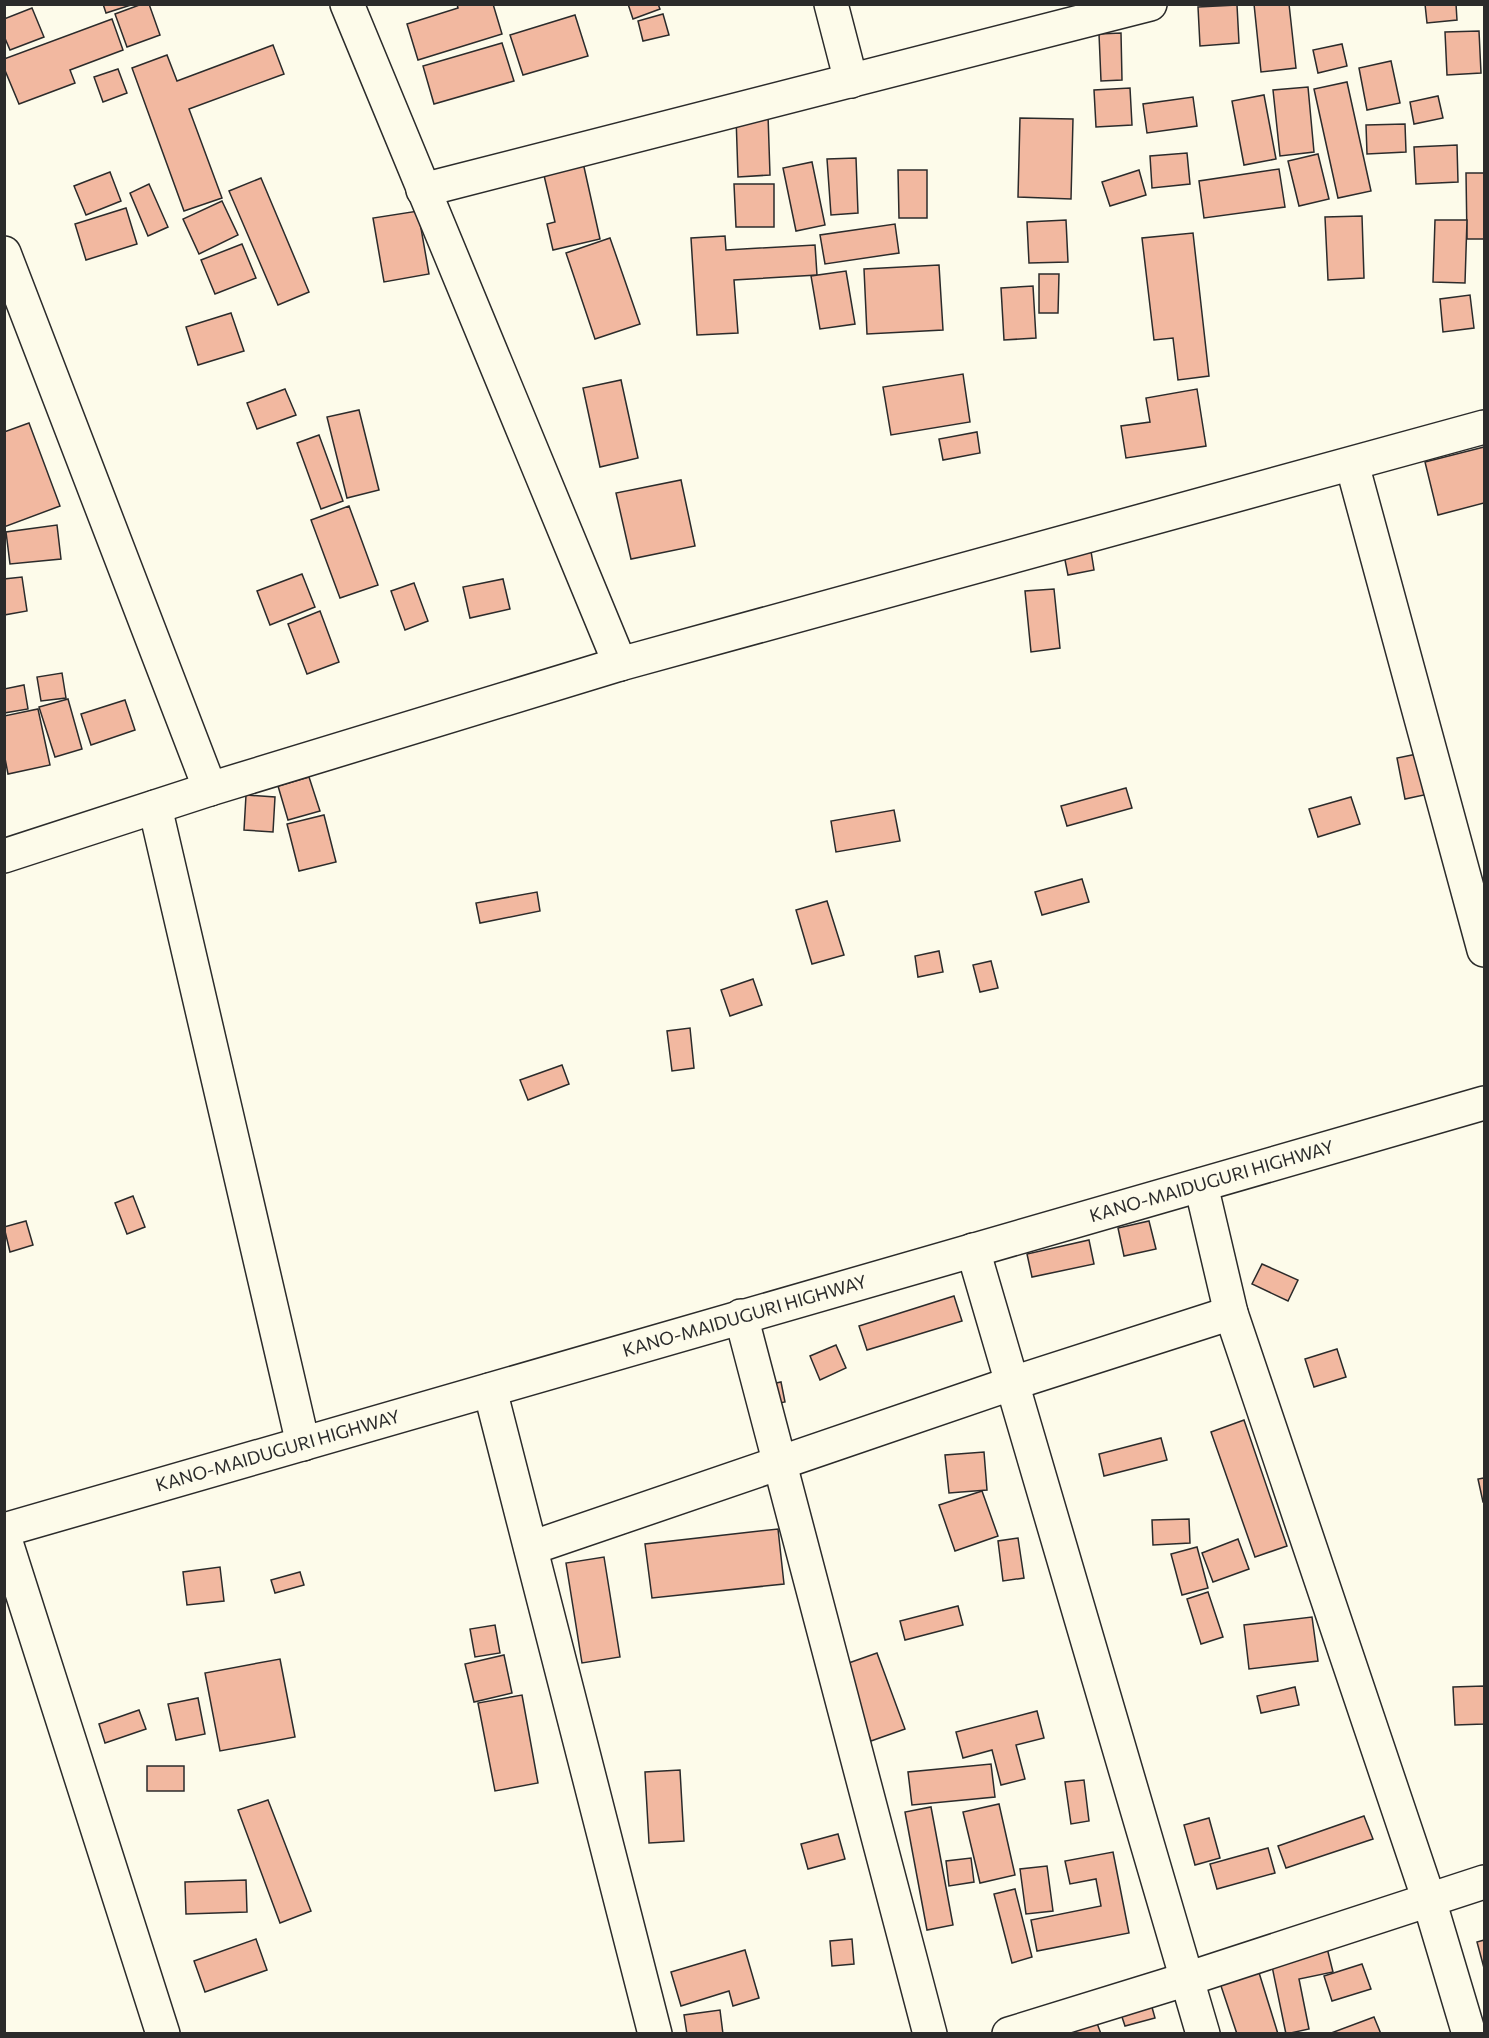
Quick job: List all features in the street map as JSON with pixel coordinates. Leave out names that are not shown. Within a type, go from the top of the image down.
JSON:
[{"type":"main road","points":[[347,4],[620,664]]},
{"type":"main road","points":[[831,4],[851,81]]},
{"type":"main road","points":[[423,190],[1150,4]]},
{"type":"main road","points":[[4,253],[210,789]]},
{"type":"main road","points":[[4,856],[210,789],[620,664],[1485,427]]},
{"type":"main road","points":[[1352,464],[1485,951]]},
{"type":"main road","points":[[155,807],[303,1444]]},
{"type":"main road","name":"KANO-MAIDUGURI HIGHWAY","points":[[4,1530],[1485,1103]]},
{"type":"main road","points":[[1200,1185],[1231,1312],[1430,1900],[1468,2034]]},
{"type":"main road","points":[[974,1250],[1203,2034]]},
{"type":"main road","points":[[531,1548],[1013,1383],[1231,1312]]},
{"type":"main road","points":[[741,1316],[930,2034]]},
{"type":"main road","points":[[490,1390],[655,2034]]},
{"type":"main road","points":[[4,1536],[163,2034]]},
{"type":"main road","points":[[1009,2034],[1485,1882]]},
{"type":"building","points":[[103,4],[134,4],[106,13]]},
{"type":"building","points":[[142,4],[149,4],[160,35],[127,47],[115,14]]},
{"type":"building","points":[[457,4],[493,4],[502,34],[418,60],[407,24],[458,8]]},
{"type":"building","points":[[628,4],[658,4],[660,9],[633,19]]},
{"type":"building","points":[[1254,4],[1289,4],[1296,68],[1261,72]]},
{"type":"building","points":[[1425,4],[1456,4],[1457,20],[1427,23]]},
{"type":"building","points":[[1237,5],[1239,43],[1200,46],[1198,7]]},
{"type":"building","points":[[32,8],[44,37],[10,50],[4,36],[4,19]]},
{"type":"building","points":[[663,14],[669,35],[643,41],[638,21]]},
{"type":"building","points":[[575,15],[588,56],[523,75],[510,35]]},
{"type":"building","points":[[112,19],[123,50],[70,70],[75,83],[19,104],[4,68],[4,59]]},
{"type":"building","points":[[1479,31],[1481,73],[1447,75],[1445,32]]},
{"type":"building","points":[[1121,33],[1122,80],[1101,81],[1099,34]]},
{"type":"building","points":[[502,43],[514,81],[434,104],[423,66]]},
{"type":"building","points":[[1342,44],[1347,66],[1318,73],[1313,50]]},
{"type":"building","points":[[273,45],[284,74],[189,109],[222,198],[184,211],[132,68],[167,55],[177,81]]},
{"type":"building","points":[[1391,61],[1400,103],[1367,110],[1359,68]]},
{"type":"building","points":[[118,69],[127,93],[103,102],[94,77]]},
{"type":"building","points":[[1347,82],[1371,191],[1338,198],[1314,89]]},
{"type":"building","points":[[1308,87],[1314,152],[1280,156],[1273,90]]},
{"type":"building","points":[[1130,88],[1132,125],[1096,127],[1094,90]]},
{"type":"building","points":[[1264,95],[1276,159],[1244,165],[1232,101]]},
{"type":"building","points":[[1438,96],[1443,118],[1414,124],[1410,102]]},
{"type":"building","points":[[1193,97],[1197,126],[1147,133],[1143,104]]},
{"type":"building","points":[[768,115],[770,175],[738,177],[736,116]]},
{"type":"building","points":[[1020,118],[1073,119],[1071,199],[1018,197]]},
{"type":"building","points":[[1405,124],[1406,152],[1367,154],[1366,125]]},
{"type":"building","points":[[1457,145],[1458,182],[1416,184],[1414,147]]},
{"type":"building","points":[[1187,153],[1190,184],[1152,188],[1150,156]]},
{"type":"building","points":[[1318,154],[1329,199],[1299,206],[1288,161]]},
{"type":"building","points":[[582,158],[600,239],[553,250],[547,224],[555,222],[542,167]]},
{"type":"building","points":[[856,158],[858,213],[831,215],[827,159]]},
{"type":"building","points":[[812,162],[825,225],[796,231],[783,168]]},
{"type":"building","points":[[1279,169],[1285,207],[1204,218],[1199,181]]},
{"type":"building","points":[[898,170],[927,170],[927,218],[899,218]]},
{"type":"building","points":[[1139,170],[1146,195],[1110,206],[1102,182]]},
{"type":"building","points":[[110,172],[121,201],[86,215],[74,186]]},
{"type":"building","points":[[1466,173],[1484,173],[1484,239],[1467,239]]},
{"type":"building","points":[[261,178],[309,292],[278,305],[229,191]]},
{"type":"building","points":[[149,184],[168,227],[148,236],[130,193]]},
{"type":"building","points":[[734,184],[774,184],[774,227],[736,227]]},
{"type":"building","points":[[222,201],[238,235],[199,254],[183,219]]},
{"type":"building","points":[[126,208],[137,244],[86,260],[75,224]]},
{"type":"building","points":[[418,211],[429,274],[384,282],[373,218]]},
{"type":"building","points":[[1362,216],[1364,278],[1328,280],[1325,217]]},
{"type":"building","points":[[1066,220],[1068,262],[1029,263],[1027,222]]},
{"type":"building","points":[[1435,220],[1467,220],[1465,283],[1433,282]]},
{"type":"building","points":[[895,224],[899,253],[825,264],[820,235]]},
{"type":"building","points":[[1193,233],[1209,376],[1178,380],[1173,338],[1154,340],[1142,238]]},
{"type":"building","points":[[725,236],[726,250],[815,245],[817,275],[734,280],[738,333],[697,335],[691,238]]},
{"type":"building","points":[[610,238],[640,324],[595,339],[566,253]]},
{"type":"building","points":[[242,244],[256,278],[215,294],[201,260]]},
{"type":"building","points":[[939,265],[943,330],[867,334],[864,269]]},
{"type":"building","points":[[846,271],[855,324],[820,329],[811,276]]},
{"type":"building","points":[[1039,274],[1059,274],[1058,313],[1039,313]]},
{"type":"building","points":[[1033,286],[1036,338],[1004,340],[1001,288]]},
{"type":"building","points":[[1470,295],[1474,328],[1443,332],[1440,299]]},
{"type":"building","points":[[231,313],[244,351],[198,365],[186,327]]},
{"type":"building","points":[[963,374],[970,422],[891,435],[883,387]]},
{"type":"building","points":[[621,380],[638,458],[600,467],[583,388]]},
{"type":"building","points":[[285,389],[296,415],[257,429],[247,403]]},
{"type":"building","points":[[1197,389],[1206,446],[1126,458],[1121,426],[1150,422],[1146,398]]},
{"type":"building","points":[[359,410],[379,490],[347,498],[327,417]]},
{"type":"building","points":[[29,423],[60,506],[4,527],[4,432]]},
{"type":"building","points":[[977,432],[980,453],[943,460],[939,439]]},
{"type":"building","points":[[319,435],[343,501],[321,509],[297,443]]},
{"type":"building","points":[[1484,447],[1484,503],[1438,515],[1425,462]]},
{"type":"building","points":[[681,480],[695,546],[631,559],[616,493]]},
{"type":"building","points":[[349,506],[378,585],[340,598],[311,520]]},
{"type":"building","points":[[57,525],[61,559],[10,564],[6,532]]},
{"type":"building","points":[[1090,545],[1094,570],[1068,575],[1063,550]]},
{"type":"building","points":[[302,574],[315,607],[270,625],[257,591]]},
{"type":"building","points":[[22,577],[27,611],[4,615],[4,579]]},
{"type":"building","points":[[503,579],[510,609],[470,618],[463,587]]},
{"type":"building","points":[[414,583],[428,621],[405,630],[391,591]]},
{"type":"building","points":[[1054,589],[1060,648],[1031,652],[1025,591]]},
{"type":"building","points":[[320,611],[339,662],[307,674],[288,624]]},
{"type":"building","points":[[62,673],[66,698],[41,701],[37,677]]},
{"type":"building","points":[[24,685],[28,709],[4,713],[4,689]]},
{"type":"building","points":[[68,699],[82,749],[55,757],[39,707]]},
{"type":"building","points":[[125,700],[135,730],[91,745],[81,714]]},
{"type":"building","points":[[38,709],[50,765],[8,774],[4,753],[4,716]]},
{"type":"building","points":[[1417,754],[1424,795],[1405,799],[1397,758]]},
{"type":"building","points":[[309,777],[320,811],[288,820],[278,786]]},
{"type":"building","points":[[1126,788],[1132,808],[1067,826],[1061,806]]},
{"type":"building","points":[[246,795],[275,797],[273,832],[244,830]]},
{"type":"building","points":[[1351,797],[1360,824],[1318,837],[1309,809]]},
{"type":"building","points":[[894,810],[900,841],[836,852],[831,821]]},
{"type":"building","points":[[324,815],[336,862],[299,871],[287,824]]},
{"type":"building","points":[[1082,879],[1089,902],[1042,915],[1035,892]]},
{"type":"building","points":[[537,892],[540,911],[480,923],[476,903]]},
{"type":"building","points":[[827,901],[844,955],[812,964],[796,910]]},
{"type":"building","points":[[939,951],[943,972],[918,977],[915,956]]},
{"type":"building","points":[[991,961],[998,988],[980,992],[973,965]]},
{"type":"building","points":[[753,979],[762,1005],[730,1016],[721,990]]},
{"type":"building","points":[[690,1028],[694,1068],[672,1071],[667,1031]]},
{"type":"building","points":[[562,1065],[569,1084],[528,1100],[520,1080]]},
{"type":"building","points":[[133,1196],[145,1227],[127,1234],[115,1203]]},
{"type":"building","points":[[26,1221],[33,1245],[10,1252],[4,1227]]},
{"type":"building","points":[[1149,1221],[1156,1249],[1124,1256],[1118,1228]]},
{"type":"building","points":[[1089,1240],[1094,1264],[1032,1277],[1027,1254]]},
{"type":"building","points":[[1262,1264],[1298,1280],[1288,1301],[1252,1284]]},
{"type":"building","points":[[954,1296],[962,1321],[867,1350],[859,1326]]},
{"type":"building","points":[[836,1345],[846,1368],[820,1380],[810,1356]]},
{"type":"building","points":[[1337,1349],[1346,1377],[1314,1387],[1305,1359]]},
{"type":"building","points":[[781,1382],[785,1402],[757,1407],[753,1388]]},
{"type":"building","points":[[1244,1420],[1287,1546],[1255,1557],[1211,1432]]},
{"type":"building","points":[[1161,1438],[1167,1460],[1104,1476],[1099,1454]]},
{"type":"building","points":[[984,1452],[987,1490],[949,1493],[945,1455]]},
{"type":"building","points":[[1484,1478],[1484,1502],[1483,1502],[1478,1479]]},
{"type":"building","points":[[982,1491],[998,1536],[955,1551],[939,1505]]},
{"type":"building","points":[[1189,1519],[1190,1543],[1153,1545],[1152,1520]]},
{"type":"building","points":[[778,1529],[784,1584],[652,1598],[645,1544]]},
{"type":"building","points":[[1018,1538],[1024,1578],[1003,1581],[998,1541]]},
{"type":"building","points":[[1238,1539],[1249,1569],[1213,1582],[1202,1553]]},
{"type":"building","points":[[1197,1547],[1208,1588],[1182,1595],[1171,1554]]},
{"type":"building","points":[[604,1557],[620,1657],[582,1663],[566,1563]]},
{"type":"building","points":[[220,1567],[224,1601],[187,1605],[183,1572]]},
{"type":"building","points":[[300,1572],[304,1585],[275,1593],[271,1580]]},
{"type":"building","points":[[1208,1592],[1223,1637],[1201,1644],[1187,1599]]},
{"type":"building","points":[[958,1606],[963,1625],[905,1640],[900,1621]]},
{"type":"building","points":[[1312,1617],[1318,1661],[1249,1669],[1244,1625]]},
{"type":"building","points":[[495,1625],[500,1653],[475,1657],[470,1629]]},
{"type":"building","points":[[877,1653],[905,1729],[871,1741],[843,1665]]},
{"type":"building","points":[[504,1655],[512,1693],[474,1702],[465,1664]]},
{"type":"building","points":[[280,1659],[295,1737],[220,1751],[205,1673]]},
{"type":"building","points":[[1484,1686],[1484,1724],[1455,1725],[1453,1687]]},
{"type":"building","points":[[1295,1687],[1299,1705],[1261,1713],[1257,1696]]},
{"type":"building","points":[[522,1695],[538,1783],[495,1791],[478,1703]]},
{"type":"building","points":[[198,1698],[205,1734],[176,1740],[168,1704]]},
{"type":"building","points":[[139,1710],[146,1729],[105,1743],[99,1724]]},
{"type":"building","points":[[1037,1711],[1044,1738],[1016,1745],[1025,1779],[1001,1785],[992,1750],[963,1758],[956,1732]]},
{"type":"building","points":[[991,1764],[995,1797],[912,1805],[908,1772]]},
{"type":"building","points":[[147,1766],[184,1766],[184,1791],[147,1791]]},
{"type":"building","points":[[680,1770],[684,1841],[649,1843],[645,1772]]},
{"type":"building","points":[[1084,1780],[1089,1821],[1071,1824],[1065,1782]]},
{"type":"building","points":[[268,1800],[311,1911],[280,1923],[238,1810]]},
{"type":"building","points":[[999,1804],[1015,1875],[980,1883],[963,1812]]},
{"type":"building","points":[[931,1807],[953,1925],[927,1930],[905,1812]]},
{"type":"building","points":[[1364,1816],[1373,1839],[1286,1868],[1278,1846]]},
{"type":"building","points":[[1209,1818],[1220,1858],[1195,1865],[1184,1825]]},
{"type":"building","points":[[838,1834],[845,1859],[808,1869],[801,1844]]},
{"type":"building","points":[[1268,1848],[1275,1873],[1217,1889],[1210,1864]]},
{"type":"building","points":[[1113,1852],[1129,1933],[1037,1951],[1031,1920],[1101,1906],[1096,1879],[1070,1884],[1065,1861]]},
{"type":"building","points":[[971,1858],[974,1882],[949,1886],[946,1861]]},
{"type":"building","points":[[1047,1866],[1053,1911],[1026,1914],[1020,1869]]},
{"type":"building","points":[[246,1880],[247,1912],[186,1914],[185,1882]]},
{"type":"building","points":[[1015,1889],[1032,1957],[1012,1963],[994,1894]]},
{"type":"building","points":[[1324,1936],[1333,1972],[1299,1979],[1309,2029],[1286,2034],[1268,1947]]},
{"type":"building","points":[[256,1939],[267,1970],[205,1992],[194,1961]]},
{"type":"building","points":[[852,1939],[854,1964],[832,1966],[830,1941]]},
{"type":"building","points":[[1484,1940],[1484,1968],[1477,1942]]},
{"type":"building","points":[[745,1950],[759,1998],[733,2006],[729,1991],[681,2006],[671,1972]]},
{"type":"building","points":[[1252,1950],[1278,2034],[1237,2034],[1213,1962]]},
{"type":"building","points":[[1362,1964],[1371,1989],[1332,2001],[1324,1976]]},
{"type":"building","points":[[1148,1993],[1155,2018],[1125,2026],[1117,2002]]},
{"type":"building","points":[[720,2010],[723,2034],[687,2034],[684,2015]]},
{"type":"building","points":[[1094,2015],[1101,2034],[1060,2034]]},
{"type":"building","points":[[1374,2017],[1381,2034],[1331,2033]]}]
